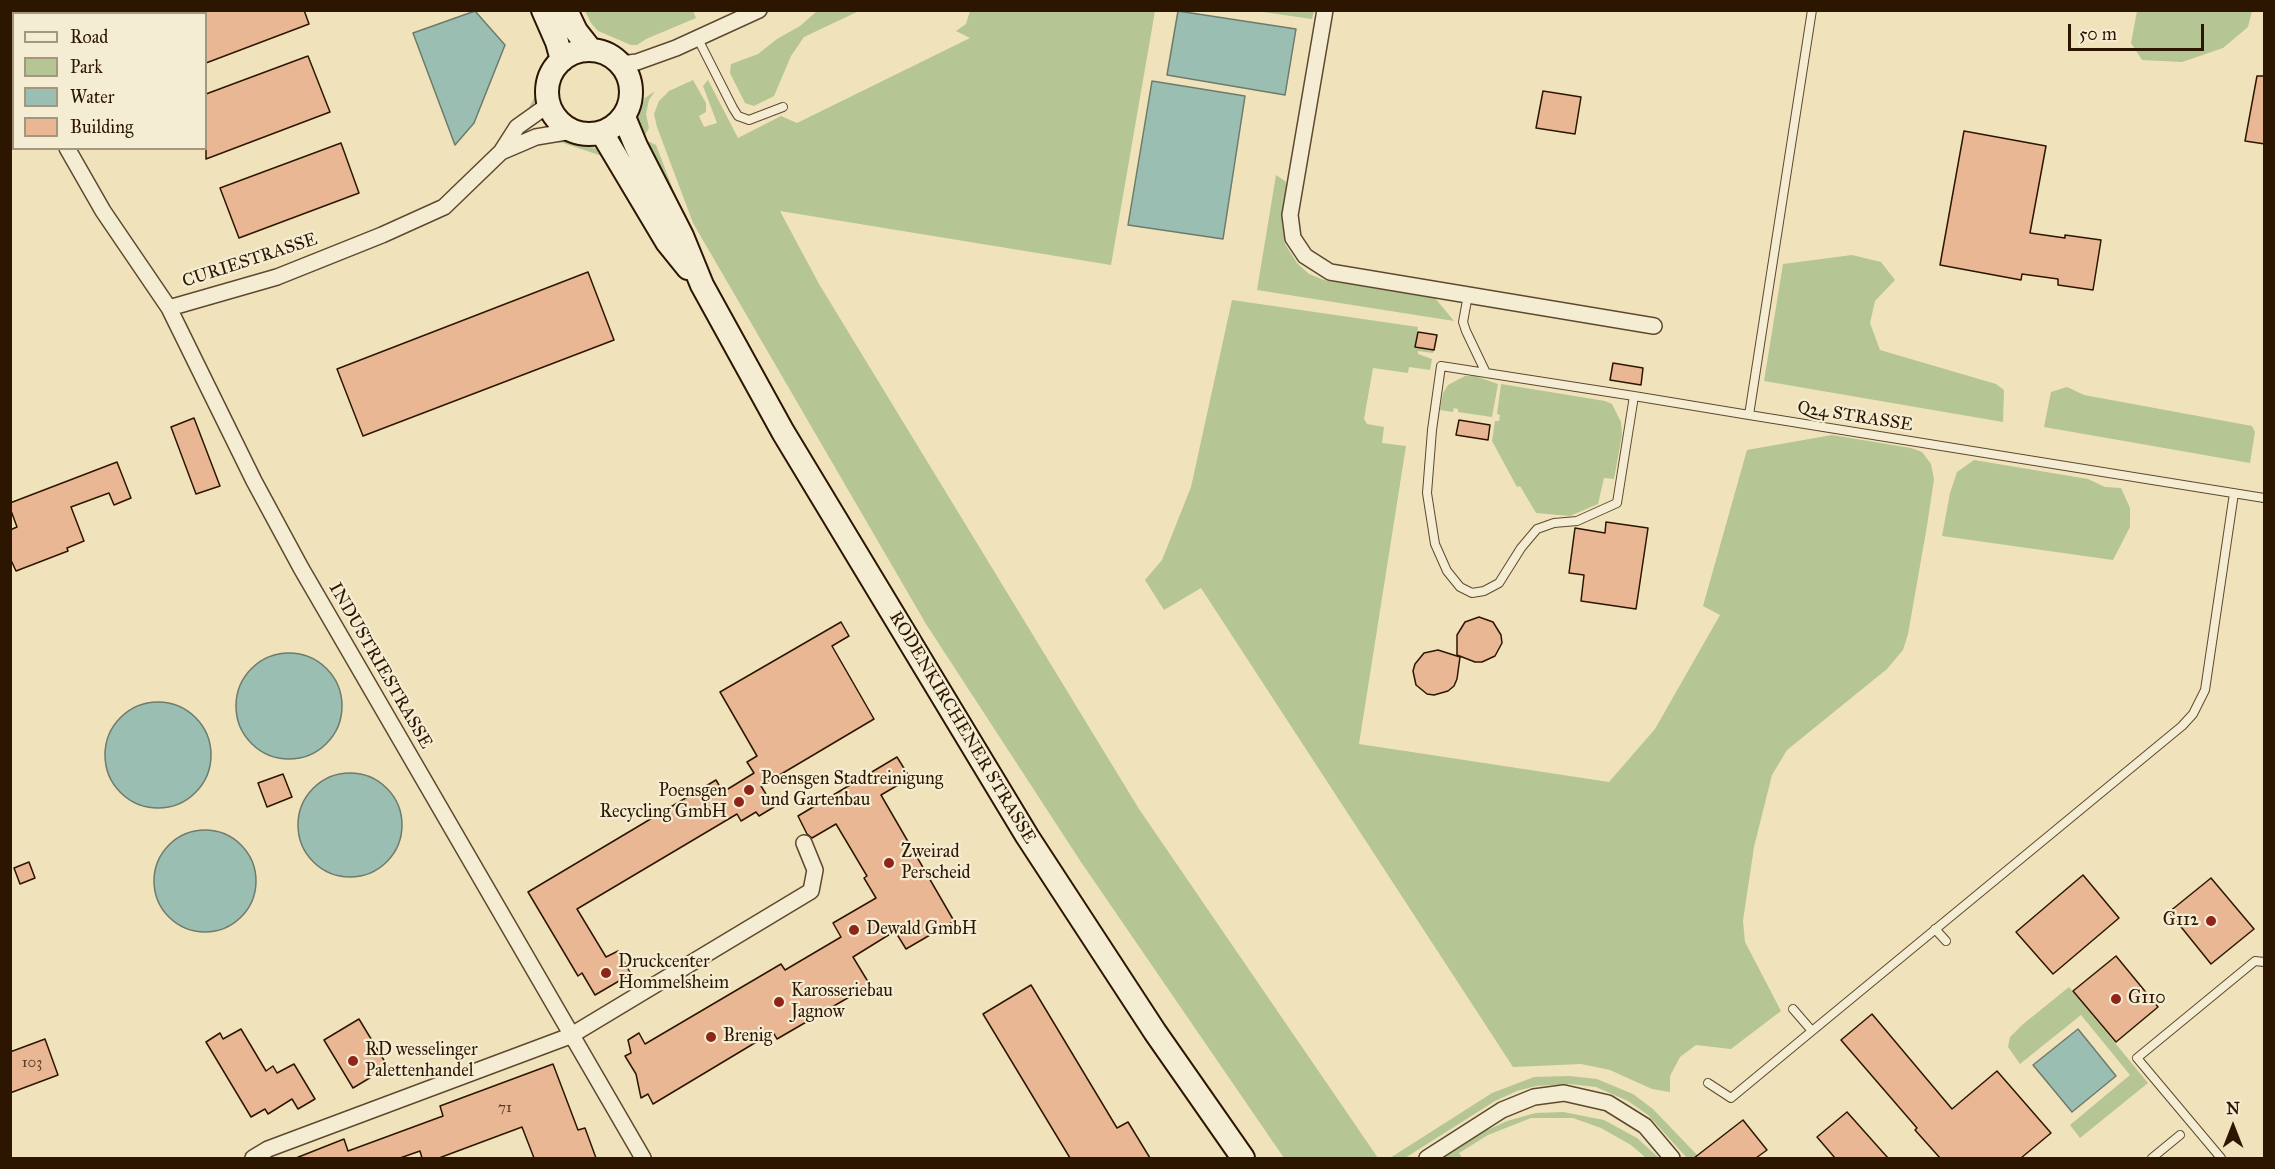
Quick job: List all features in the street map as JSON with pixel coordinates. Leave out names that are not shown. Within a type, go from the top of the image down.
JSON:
[{"type":"main road","points":[[543,10],[562,60]]},
{"type":"main road","points":[[566,10],[576,31],[591,50]]},
{"type":"main road","points":[[591,50],[606,53],[621,64],[630,80],[631,99],[624,117],[616,126],[602,133],[590,135],[572,131],[559,122],[550,110],[547,92],[551,74],[562,60],[574,52],[591,50]]},
{"type":"main road","name":"RODENKIRCHENER STRASSE","points":[[624,117],[636,146],[682,236],[702,285],[789,443],[1026,836],[1155,1032],[1243,1158]]},
{"type":"main road","name":"RODENKIRCHENER STRASSE","points":[[602,133],[666,242],[702,285]]},
{"type":"main road","points":[[1200,1096],[1211,1128],[1227,1158]]},
{"type":"street","points":[[621,64],[648,59],[698,39],[759,10]]},
{"type":"street","points":[[1325,10],[1290,215],[1293,238],[1305,256],[1330,273],[1654,326]]},
{"type":"street","name":"CURIESTRASSE","points":[[69,150],[103,212],[169,308],[277,277],[382,235],[444,207],[501,153],[517,127],[548,105],[547,100]]},
{"type":"street","name":"CURIESTRASSE","points":[[501,153],[536,137],[572,131]]},
{"type":"street","name":"INDUSTRIESTRASSE","points":[[169,308],[254,481],[301,568],[570,1036],[643,1158]]},
{"type":"street","points":[[253,1158],[268,1149],[570,1036],[811,891],[815,870],[804,843]]},
{"type":"street","points":[[1427,1158],[1502,1110],[1534,1097],[1564,1093],[1608,1103],[1645,1126],[1672,1158]]},
{"type":"lane","points":[[1749,415],[1812,10]]},
{"type":"lane","points":[[698,39],[738,116],[749,120],[783,107]]},
{"type":"lane","points":[[1468,295],[1463,322],[1486,373]]},
{"type":"lane","name":"Q24 STRASSE","points":[[1634,396],[1617,503],[1577,521],[1554,523],[1537,529],[1521,548],[1499,583],[1484,591],[1472,593],[1460,587],[1447,571],[1435,544],[1427,493],[1432,430],[1441,366],[1634,396],[2265,498]]},
{"type":"lane","points":[[1708,1083],[1731,1098],[2182,726],[2193,714],[2205,690],[2234,493]]},
{"type":"lane","points":[[1935,929],[1946,942]]},
{"type":"lane","points":[[2221,1158],[2137,1058],[2255,961],[2265,962]]},
{"type":"lane","points":[[1793,1009],[1812,1031]]},
{"type":"lane","points":[[2151,1158],[2180,1135]]},
{"type":"green space","points":[[2137,10],[2252,11],[2248,27],[2223,48],[2182,62],[2142,60],[2131,43]]},
{"type":"green space","points":[[585,11],[693,11],[696,18],[637,45],[631,45],[598,31]]},
{"type":"green space","points":[[817,11],[859,11],[804,37],[791,56],[774,96],[754,106],[745,103],[730,73],[731,64],[758,54],[777,39],[800,26]]},
{"type":"green space","points":[[970,11],[1155,11],[1111,265],[780,211],[819,284],[1139,809],[1378,1158],[1284,1158],[1081,862],[926,624],[693,223],[657,127],[654,114],[659,101],[669,91],[693,80],[706,103],[706,112],[699,116],[704,127],[717,123],[703,86],[708,80],[738,138],[781,116],[797,123],[970,38],[956,31],[966,24]]},
{"type":"green space","points":[[1256,11],[1314,11],[1312,19]]},
{"type":"green space","points":[[549,53],[550,64],[540,95],[530,110],[529,107],[537,93]]},
{"type":"green space","points":[[655,91],[649,100],[646,114],[649,128],[645,135],[638,138],[636,125],[641,106],[645,98]]},
{"type":"green space","points":[[561,138],[595,148],[605,157],[563,143],[548,142]]},
{"type":"green space","points":[[650,142],[656,145],[687,226],[640,147]]},
{"type":"green space","points":[[1276,175],[1285,181],[1287,187],[1282,223],[1285,244],[1297,263],[1309,274],[1324,280],[1435,298],[1454,321],[1257,290]]},
{"type":"green space","points":[[1852,255],[1881,262],[1895,280],[1875,301],[1870,323],[1880,350],[1996,384],[2004,390],[2003,422],[1764,381],[1783,264]]},
{"type":"green space","points":[[1232,300],[1418,327],[1415,347],[1434,350],[1433,353],[1418,351],[1418,354],[1432,359],[1430,370],[1409,367],[1408,373],[1373,368],[1364,419],[1367,424],[1384,427],[1382,443],[1406,446],[1359,744],[1609,782],[1655,729],[1720,615],[1703,606],[1747,450],[1832,435],[1911,448],[1922,452],[1931,464],[1934,479],[1927,526],[1908,634],[1903,650],[1887,669],[1787,750],[1772,775],[1754,847],[1743,921],[1745,942],[1781,1011],[1731,1049],[1696,1045],[1680,1057],[1670,1076],[1670,1092],[1652,1089],[1610,1070],[1581,1064],[1513,1067],[1201,588],[1164,610],[1145,580],[1162,560],[1191,487]]},
{"type":"green space","points":[[1465,376],[1475,376],[1498,384],[1492,417],[1458,412],[1458,409],[1454,408],[1453,412],[1440,410],[1443,393],[1448,385]]},
{"type":"green space","points":[[1501,384],[1612,404],[1621,422],[1622,435],[1614,479],[1604,478],[1598,504],[1570,516],[1536,513],[1520,486],[1517,487],[1492,441],[1495,421],[1499,421],[1500,415],[1497,414]]},
{"type":"green space","points":[[2067,387],[2084,395],[2252,426],[2255,432],[2250,463],[2044,427],[2051,392]]},
{"type":"green space","points":[[1974,460],[2088,479],[2105,487],[2121,488],[2130,508],[2130,527],[2113,560],[1942,536],[1950,493],[1957,472]]},
{"type":"green space","points":[[2069,987],[2148,1083],[2080,1138],[2070,1125],[2130,1075],[2081,1015],[2020,1064],[2008,1047],[2010,1037],[2022,1025]]},
{"type":"green space","points":[[1570,1076],[1597,1079],[1633,1094],[1653,1109],[1700,1158],[1687,1158],[1648,1115],[1628,1101],[1596,1087],[1569,1084],[1536,1086],[1517,1091],[1495,1101],[1405,1158],[1390,1158],[1492,1093],[1534,1077]]},
{"type":"green space","points":[[1563,1112],[1604,1120],[1637,1138],[1659,1158],[1646,1158],[1631,1145],[1601,1128],[1573,1118],[1531,1118],[1488,1135],[1459,1153],[1462,1158],[1442,1158],[1483,1132],[1507,1121],[1536,1113]]},
{"type":"water","points":[[475,11],[505,45],[474,123],[455,145],[413,33]]},
{"type":"water","points":[[1178,11],[1296,29],[1285,95],[1167,75]]},
{"type":"water","points":[[1152,81],[1245,96],[1223,239],[1128,225]]},
{"type":"water","points":[[289,653],[309,657],[327,668],[338,686],[342,706],[338,726],[327,744],[309,755],[289,759],[269,755],[251,744],[240,726],[236,706],[240,686],[251,668],[269,657]]},
{"type":"water","points":[[158,702],[178,706],[195,718],[207,735],[211,755],[207,775],[195,792],[178,804],[158,808],[138,804],[121,792],[109,775],[105,755],[109,735],[121,718],[138,706]]},
{"type":"water","points":[[350,773],[370,777],[387,788],[398,805],[402,825],[398,845],[387,862],[370,873],[350,877],[330,873],[313,862],[302,845],[298,825],[302,805],[313,788],[330,777]]},
{"type":"water","points":[[205,830],[224,834],[241,845],[252,862],[256,881],[252,900],[241,917],[224,928],[205,932],[186,928],[169,917],[158,900],[154,881],[158,862],[169,845],[186,834]]},
{"type":"water","points":[[2078,1029],[2116,1076],[2072,1112],[2033,1065]]},
{"type":"building","points":[[206,10],[304,10],[309,24],[207,63]]},
{"type":"building","points":[[308,56],[330,112],[206,159],[207,94]]},
{"type":"building","points":[[2257,76],[2265,76],[2265,144],[2245,141]]},
{"type":"building","points":[[1543,91],[1581,97],[1575,134],[1536,128]]},
{"type":"building","points":[[1964,131],[2046,146],[2030,233],[2101,240],[2093,290],[2058,285],[2058,279],[2022,274],[2021,280],[1940,265]]},
{"type":"building","points":[[341,143],[359,193],[239,238],[220,188]]},
{"type":"building","points":[[588,272],[614,340],[363,436],[337,369]]},
{"type":"building","points":[[1418,332],[1437,335],[1434,350],[1415,347]]},
{"type":"building","points":[[1613,363],[1643,368],[1641,385],[1610,380]]},
{"type":"building","points":[[194,418],[220,486],[196,494],[171,427]]},
{"type":"building","points":[[1459,420],[1490,425],[1488,440],[1456,435]]},
{"type":"building","points":[[117,462],[131,498],[114,505],[109,493],[71,507],[84,541],[67,548],[68,551],[16,571],[10,558],[10,530],[17,527],[10,503]]},
{"type":"building","points":[[1606,522],[1648,528],[1636,609],[1581,601],[1584,575],[1569,573],[1575,528],[1605,533]]},
{"type":"building","points":[[1479,617],[1493,622],[1501,635],[1502,643],[1495,656],[1482,662],[1475,662],[1457,655],[1457,635],[1465,622]]},
{"type":"building","points":[[841,622],[849,636],[832,646],[874,719],[761,786],[774,807],[759,816],[756,812],[741,821],[737,814],[577,909],[606,957],[618,951],[631,974],[595,995],[582,973],[578,976],[528,892],[716,780],[723,792],[754,773],[747,762],[757,756],[720,692]]},
{"type":"building","points":[[1438,650],[1460,657],[1457,679],[1448,691],[1434,695],[1427,694],[1416,685],[1413,671],[1415,664],[1424,653]]},
{"type":"building","points":[[897,757],[910,778],[881,795],[954,921],[906,949],[895,931],[853,957],[870,985],[777,1039],[773,1032],[653,1104],[648,1094],[641,1098],[636,1074],[625,1056],[631,1053],[628,1040],[639,1033],[645,1044],[781,964],[785,970],[841,937],[833,923],[876,898],[864,878],[867,876],[836,824],[812,838],[807,834],[798,816]]},
{"type":"building","points":[[283,774],[292,797],[267,807],[258,783]]},
{"type":"building","points":[[29,862],[35,878],[20,884],[14,868]]},
{"type":"building","points":[[2083,875],[2119,918],[2053,974],[2016,932]]},
{"type":"building","name":"G112","points":[[2211,878],[2254,929],[2211,964],[2169,912]]},
{"type":"building","name":"G110","points":[[2116,956],[2158,1007],[2116,1042],[2073,991]]},
{"type":"building","points":[[1031,985],[1117,1128],[1128,1122],[1150,1158],[1070,1158],[983,1014]]},
{"type":"building","points":[[1872,1014],[1952,1109],[1997,1071],[2051,1133],[2021,1158],[1940,1158],[1841,1040]]},
{"type":"building","points":[[359,1019],[388,1067],[353,1088],[324,1040]]},
{"type":"building","points":[[241,1029],[266,1071],[273,1066],[277,1073],[294,1064],[315,1099],[298,1109],[292,1099],[268,1114],[265,1109],[251,1117],[206,1042],[220,1033],[223,1039]]},
{"type":"building","points":[[45,1039],[58,1075],[10,1093],[10,1052]]},
{"type":"building","points":[[553,1064],[578,1130],[585,1128],[596,1158],[534,1158],[522,1127],[439,1158],[422,1158],[420,1151],[400,1158],[296,1158],[344,1139],[348,1151],[443,1116],[440,1106]]},
{"type":"building","points":[[1847,1112],[1888,1158],[1835,1158],[1817,1137]]},
{"type":"building","points":[[1743,1120],[1767,1150],[1756,1158],[1694,1158]]},
{"type":"place","name":"Poensgen Stadtreinigung und Gartenbau","points":[[749,790]]},
{"type":"place","name":"Poensgen Recycling GmbH","points":[[739,802]]},
{"type":"place","name":"Zweirad Perscheid","points":[[889,863]]},
{"type":"place","name":"G112","points":[[2211,921]]},
{"type":"place","name":"Dewald GmbH","points":[[854,930]]},
{"type":"place","name":"Druckcenter Hommelsheim","points":[[606,973]]},
{"type":"place","name":"G110","points":[[2116,999]]},
{"type":"place","name":"Karosseriebau Jagnow","points":[[779,1002]]},
{"type":"place","name":"Brenig","points":[[711,1037]]},
{"type":"place","name":"RD wesselinger Palettenhandel","points":[[353,1061]]}]
